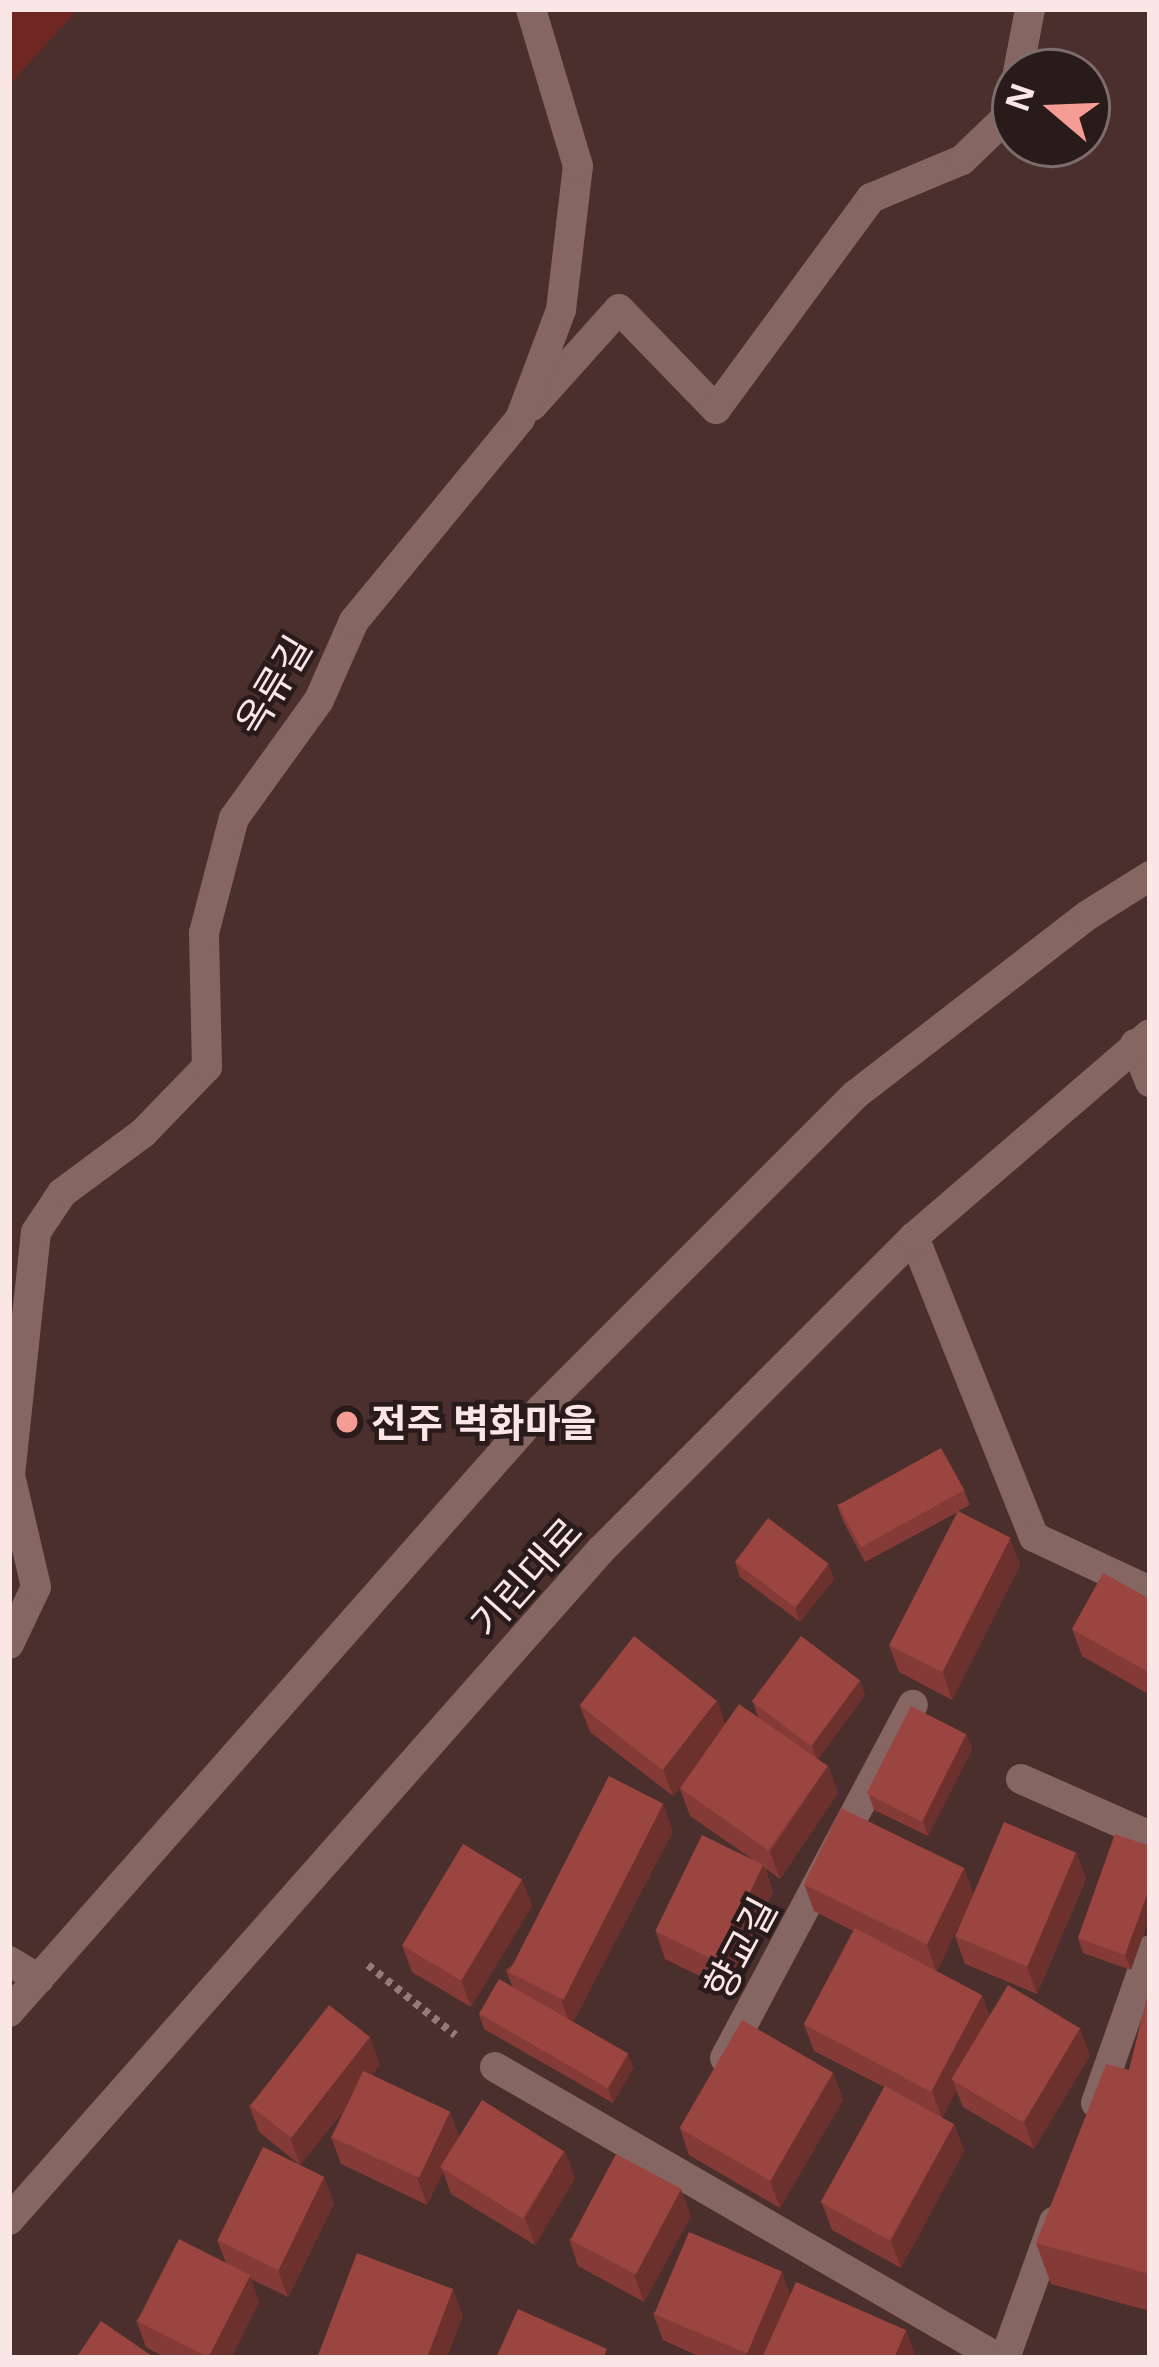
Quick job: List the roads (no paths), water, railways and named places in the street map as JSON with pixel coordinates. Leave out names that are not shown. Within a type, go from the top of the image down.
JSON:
[{"type":"street","name":"옥류길","points":[[9,1643],[36,1587],[10,1475],[15,1391],[36,1232],[62,1193],[143,1133],[207,1067],[203,934],[234,818],[319,700],[354,621],[520,419],[561,310],[578,166],[531,9]]},
{"type":"street","points":[[1023,48],[1030,9]]},
{"type":"street","points":[[520,419],[619,309],[716,409],[871,198],[962,160],[991,132]]},
{"type":"street","points":[[9,2012],[542,1409],[855,1095],[1088,915],[1150,875]]},
{"type":"street","points":[[1143,1039],[1150,1082]]},
{"type":"street","name":"기린대로","points":[[9,2220],[600,1551],[914,1237],[1143,1039]]},
{"type":"street","points":[[914,1237],[1034,1537],[1150,1591]]},
{"type":"street","name":"향교길","points":[[713,2080],[913,1705]]},
{"type":"street","points":[[1021,1779],[1150,1836]]},
{"type":"street","points":[[1089,2122],[1150,1951]]},
{"type":"street","points":[[9,1960],[39,1978]]},
{"type":"street","points":[[495,2067],[674,2153],[1002,2358],[1066,2186]]},
{"type":"place","name":"전주 벽화마을","points":[[347,1422]]}]
